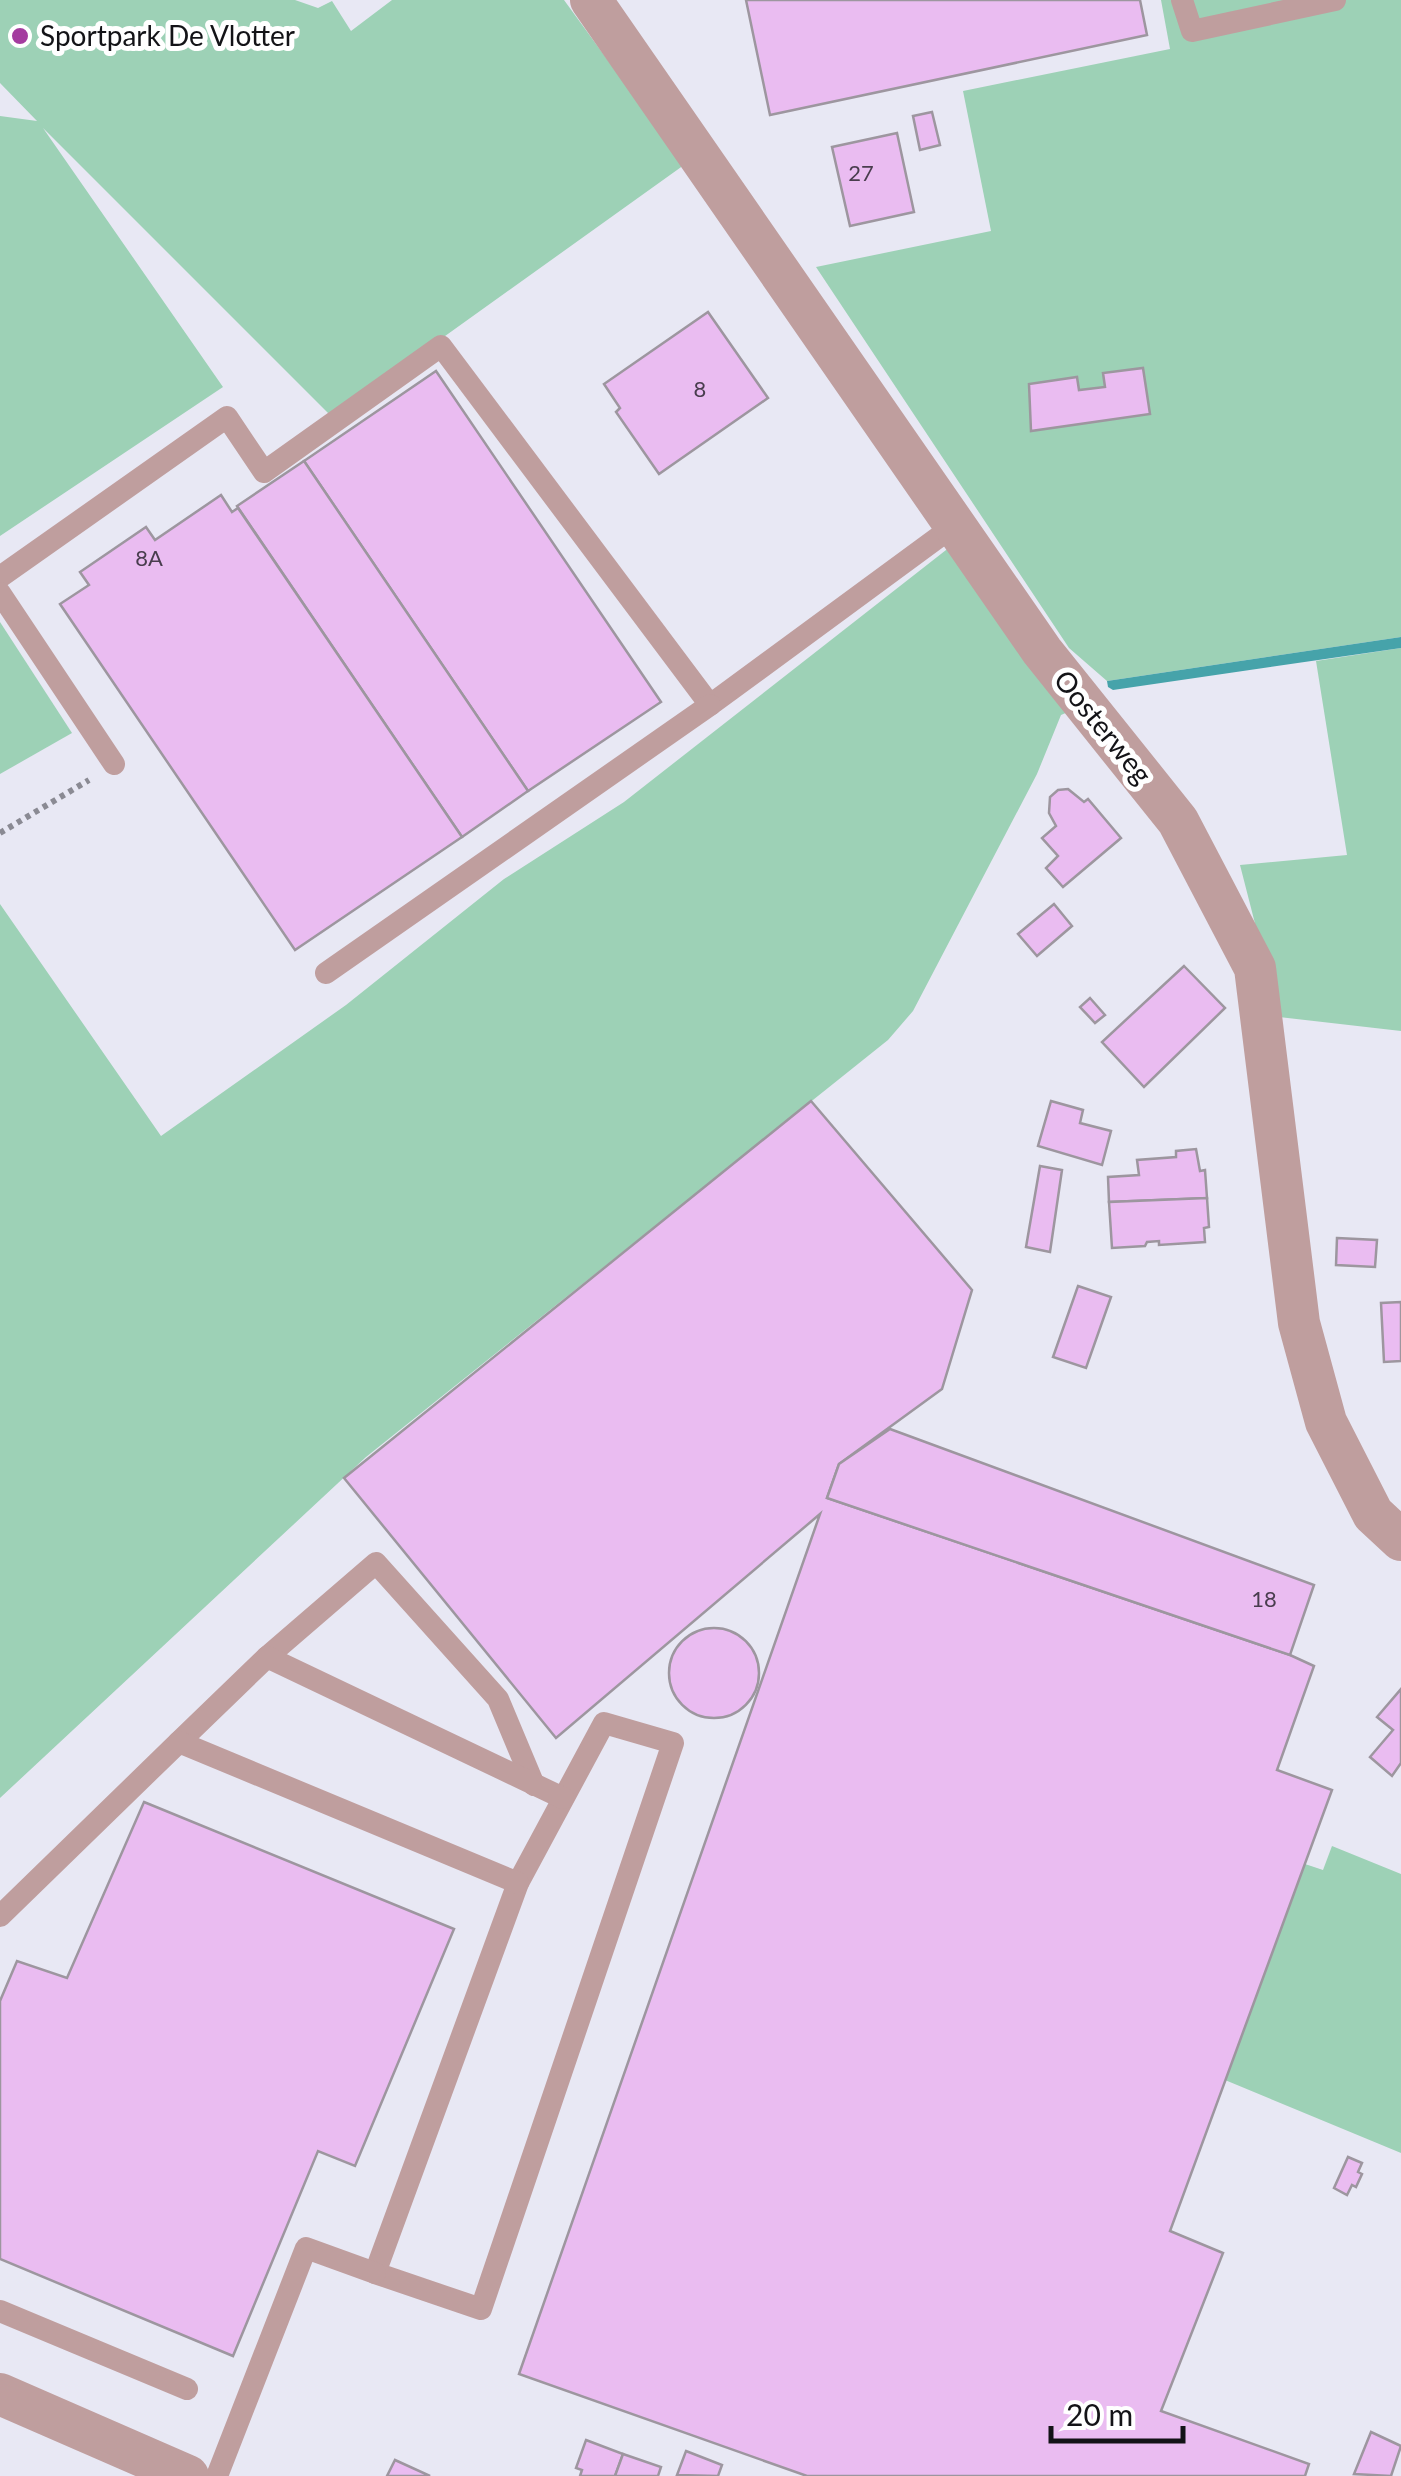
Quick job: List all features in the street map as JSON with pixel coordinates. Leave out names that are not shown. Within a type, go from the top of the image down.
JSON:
[{"type":"street","name":"Oosterweg","points":[[592,0],[1042,651],[1178,821],[1256,968],[1304,1339],[1326,1422],[1373,1514],[1401,1540]]},
{"type":"street","points":[[0,2394],[188,2476]]},
{"type":"lane","points":[[1182,0],[1192,31],[1335,0]]},
{"type":"lane","points":[[0,577],[227,417],[264,472],[441,346],[710,705]]},
{"type":"lane","points":[[326,973],[710,705],[955,525]]},
{"type":"lane","points":[[0,593],[114,764]]},
{"type":"lane","points":[[0,1916],[267,1658],[376,1562],[498,1699],[534,1785]]},
{"type":"lane","points":[[267,1658],[564,1798]]},
{"type":"lane","points":[[218,2476],[306,2248],[375,2273],[481,2309],[674,1744],[604,1722],[518,1883],[375,2273]]},
{"type":"lane","points":[[178,1742],[518,1883]]},
{"type":"lane","points":[[0,2311],[186,2389]]},
{"type":"path","points":[[0,833],[114,764]]},
{"type":"green space","points":[[0,0],[295,0],[318,8],[332,1],[351,31],[392,0],[564,0],[684,165],[332,417],[43,128],[223,387],[0,536],[0,116],[37,121],[0,83]]},
{"type":"green space","points":[[1161,0],[1401,0],[1401,637],[1107,681],[1069,648],[816,267],[991,231],[963,91],[1170,49]]},
{"type":"green space","points":[[955,543],[1068,712],[1061,715],[1037,774],[913,1011],[888,1040],[366,1457],[0,1798],[0,904],[161,1136],[346,1005],[504,879],[624,802]]},
{"type":"green space","points":[[0,622],[72,733],[0,774]]},
{"type":"green space","points":[[1401,648],[1401,1031],[1279,1017],[1240,865],[1347,855],[1316,661]]},
{"type":"green space","points":[[1332,1846],[1401,1874],[1401,2153],[1225,2080],[1305,1864],[1323,1870]]},
{"type":"water","points":[[1401,637],[1401,648],[1113,690],[1107,681]]},
{"type":"building","points":[[746,0],[1140,0],[1147,35],[770,115]]},
{"type":"building","points":[[932,112],[940,145],[920,150],[913,116]]},
{"type":"building","points":[[897,133],[914,212],[850,226],[832,147]]},
{"type":"building","points":[[708,312],[768,398],[659,474],[616,412],[620,408],[604,384]]},
{"type":"building","points":[[1143,368],[1150,414],[1031,431],[1029,384],[1077,377],[1079,390],[1105,387],[1103,373]]},
{"type":"building","points":[[436,371],[661,702],[528,791],[304,461]]},
{"type":"building","points":[[304,461],[528,791],[462,837],[237,506]]},
{"type":"building","points":[[221,495],[232,512],[238,508],[462,837],[295,950],[60,604],[89,585],[80,572],[146,527],[155,540]]},
{"type":"building","points":[[1068,789],[1084,802],[1088,799],[1121,838],[1063,887],[1046,868],[1058,856],[1042,838],[1056,826],[1049,813],[1050,797],[1058,790]]},
{"type":"building","points":[[1054,904],[1072,926],[1037,956],[1018,934]]},
{"type":"building","points":[[1184,966],[1225,1008],[1144,1087],[1102,1042]]},
{"type":"building","points":[[1090,998],[1105,1015],[1095,1023],[1080,1007]]},
{"type":"building","points":[[811,1101],[972,1290],[942,1389],[839,1464],[827,1498],[1314,1666],[1277,1770],[1332,1790],[1170,2231],[1223,2253],[1161,2411],[1309,2464],[1305,2476],[807,2476],[519,2374],[820,1514],[556,1738],[344,1478]]},
{"type":"building","points":[[1051,1101],[1083,1110],[1080,1123],[1111,1131],[1102,1165],[1038,1146]]},
{"type":"building","points":[[1196,1149],[1200,1171],[1205,1170],[1207,1198],[1109,1202],[1108,1177],[1139,1175],[1137,1160],[1176,1157],[1176,1151]]},
{"type":"building","points":[[1040,1166],[1062,1170],[1050,1252],[1026,1247]]},
{"type":"building","points":[[1207,1198],[1209,1227],[1204,1228],[1205,1242],[1159,1245],[1159,1241],[1112,1248],[1109,1202]]},
{"type":"building","points":[[1337,1238],[1377,1240],[1375,1267],[1336,1265]]},
{"type":"building","points":[[1078,1286],[1111,1297],[1086,1368],[1053,1357]]},
{"type":"building","points":[[1401,1302],[1401,1361],[1384,1362],[1381,1303]]},
{"type":"building","points":[[890,1429],[1314,1585],[1290,1655],[827,1498],[839,1464]]},
{"type":"building","points":[[714,1628],[731,1631],[746,1641],[756,1656],[756,1690],[746,1705],[731,1715],[714,1718],[697,1715],[682,1705],[672,1690],[669,1673],[672,1656],[682,1641],[697,1631]]},
{"type":"building","points":[[1401,1689],[1401,1763],[1392,1776],[1370,1757],[1393,1730],[1377,1717]]},
{"type":"building","points":[[144,1802],[454,1929],[355,2166],[318,2151],[233,2356],[0,2259],[0,2001],[17,1961],[67,1978]]},
{"type":"building","points":[[1348,2157],[1362,2163],[1358,2172],[1362,2174],[1347,2195],[1334,2188]]},
{"type":"building","points":[[1371,2432],[1401,2446],[1391,2476],[1354,2474]]},
{"type":"building","points":[[586,2440],[623,2454],[615,2476],[580,2476],[582,2470],[576,2468]]},
{"type":"building","points":[[686,2451],[722,2465],[718,2476],[677,2475]]},
{"type":"building","points":[[623,2454],[661,2467],[658,2476],[615,2476]]},
{"type":"building","points":[[395,2460],[430,2476],[387,2476]]},
{"type":"place","name":"Sportpark De Vlotter","points":[[20,36]]}]
